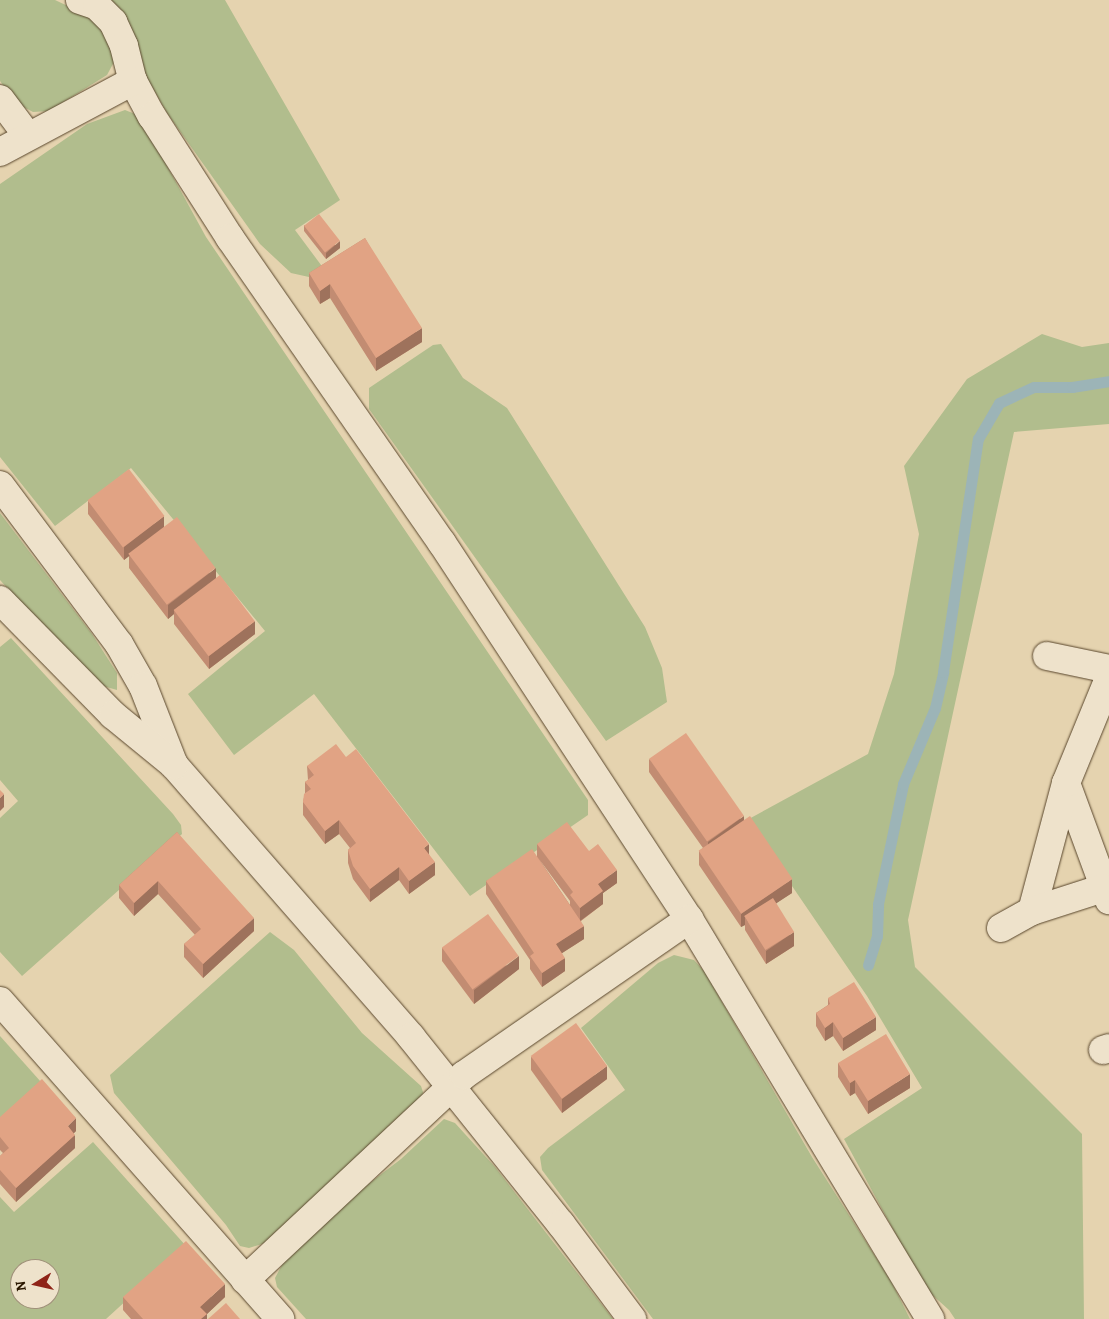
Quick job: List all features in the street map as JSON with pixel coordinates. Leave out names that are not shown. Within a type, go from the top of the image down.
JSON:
[{"type":"street","points":[[80,0],[96,6],[113,22],[124,46],[132,81],[230,238],[442,543],[689,919],[930,1319]]},
{"type":"street","points":[[0,152],[27,135],[132,81]]},
{"type":"street","points":[[0,99],[27,135]]},
{"type":"street","points":[[0,486],[119,644],[144,686],[174,765]]},
{"type":"street","points":[[0,600],[113,715],[174,765],[451,1087],[562,1224],[632,1319]]},
{"type":"street","points":[[1047,656],[1109,669]]},
{"type":"street","points":[[1032,911],[1066,783],[1109,678]]},
{"type":"street","points":[[1000,928],[1032,911],[1106,894],[1066,783]]},
{"type":"street","points":[[245,1280],[451,1087],[477,1065],[689,919]]},
{"type":"street","points":[[0,1001],[280,1319]]},
{"type":"green space","points":[[0,0],[55,0],[89,16],[107,35],[114,62],[107,75],[49,111],[33,112],[16,103],[0,81]]},
{"type":"green space","points":[[102,0],[225,0],[340,200],[295,230],[324,269],[309,277],[291,273],[260,244],[167,113]]},
{"type":"green space","points":[[125,110],[135,114],[144,124],[206,237],[588,800],[588,815],[470,896],[314,694],[234,755],[188,694],[265,631],[131,468],[55,526],[0,457],[0,184],[87,124]]},
{"type":"green space","points":[[1042,334],[1082,347],[1109,343],[1109,424],[1014,432],[908,920],[915,967],[1082,1134],[1084,1319],[955,1319],[949,1310],[929,1292],[914,1268],[844,1139],[922,1088],[867,996],[747,820],[868,754],[894,674],[919,534],[904,466],[967,379]]},
{"type":"green space","points":[[441,344],[463,378],[507,408],[645,627],[662,668],[667,702],[606,741],[369,409],[369,388],[433,345]]},
{"type":"green space","points":[[0,513],[92,634],[117,673],[117,690],[103,686],[67,654],[0,580]]},
{"type":"green space","points":[[11,638],[173,814],[181,825],[182,834],[22,976],[0,952],[0,818],[18,801],[0,780],[0,647]]},
{"type":"green space","points":[[270,932],[294,950],[362,1033],[421,1086],[423,1092],[422,1098],[411,1105],[268,1242],[249,1248],[240,1246],[226,1225],[114,1093],[110,1075]]},
{"type":"green space","points":[[674,955],[694,960],[704,971],[812,1157],[891,1281],[910,1319],[653,1319],[542,1170],[540,1157],[548,1148],[625,1090],[581,1028],[658,963]]},
{"type":"green space","points":[[0,1036],[41,1082],[0,1118]]},
{"type":"green space","points":[[444,1119],[455,1123],[495,1167],[613,1319],[306,1319],[277,1287],[275,1278],[284,1261],[350,1198],[401,1159]]},
{"type":"green space","points":[[93,1142],[186,1246],[106,1319],[0,1319],[0,1197],[14,1212]]},
{"type":"building","points":[[319,214],[340,241],[325,252],[304,226]]},
{"type":"building","points":[[365,238],[422,328],[376,358],[330,284],[320,291],[309,273]]},
{"type":"building","points":[[129,469],[165,516],[123,547],[87,500]]},
{"type":"building","points":[[177,517],[216,568],[167,605],[128,554]]},
{"type":"building","points":[[220,575],[255,621],[209,656],[174,610]]},
{"type":"building","points":[[686,733],[744,816],[707,842],[649,759]]},
{"type":"building","points":[[336,744],[346,757],[356,749],[429,844],[424,848],[435,862],[409,881],[399,867],[370,889],[353,866],[348,850],[356,843],[339,820],[325,831],[303,802],[304,794],[311,789],[305,782],[314,775],[307,766]]},
{"type":"building","points":[[0,790],[4,794],[0,798]]},
{"type":"building","points":[[750,816],[792,879],[741,914],[699,851]]},
{"type":"building","points":[[567,822],[589,851],[598,844],[617,870],[598,884],[603,891],[580,908],[570,895],[573,892],[537,844]]},
{"type":"building","points":[[177,832],[254,918],[203,964],[184,944],[201,929],[158,881],[134,903],[119,885]]},
{"type":"building","points":[[532,849],[584,926],[556,944],[565,958],[542,973],[530,956],[534,953],[486,881]]},
{"type":"building","points":[[773,898],[794,932],[765,950],[744,916]]},
{"type":"building","points":[[488,914],[519,956],[472,990],[442,948]]},
{"type":"building","points":[[854,982],[876,1017],[843,1038],[833,1022],[825,1028],[816,1013],[830,1004],[828,998]]},
{"type":"building","points":[[576,1023],[607,1066],[562,1099],[531,1056]]},
{"type":"building","points":[[886,1034],[910,1074],[868,1101],[855,1080],[850,1083],[838,1063]]},
{"type":"building","points":[[42,1079],[76,1118],[68,1126],[75,1135],[16,1188],[0,1170],[0,1156],[9,1148],[0,1137],[0,1117]]},
{"type":"building","points":[[186,1241],[225,1284],[200,1307],[207,1314],[201,1319],[143,1319],[123,1297]]},
{"type":"building","points":[[226,1303],[240,1319],[208,1319]]},
{"type":"waterway","points":[[868,965],[877,936],[878,904],[903,784],[935,708],[943,672],[978,439],[999,403],[1034,387],[1072,387],[1109,381]]}]
